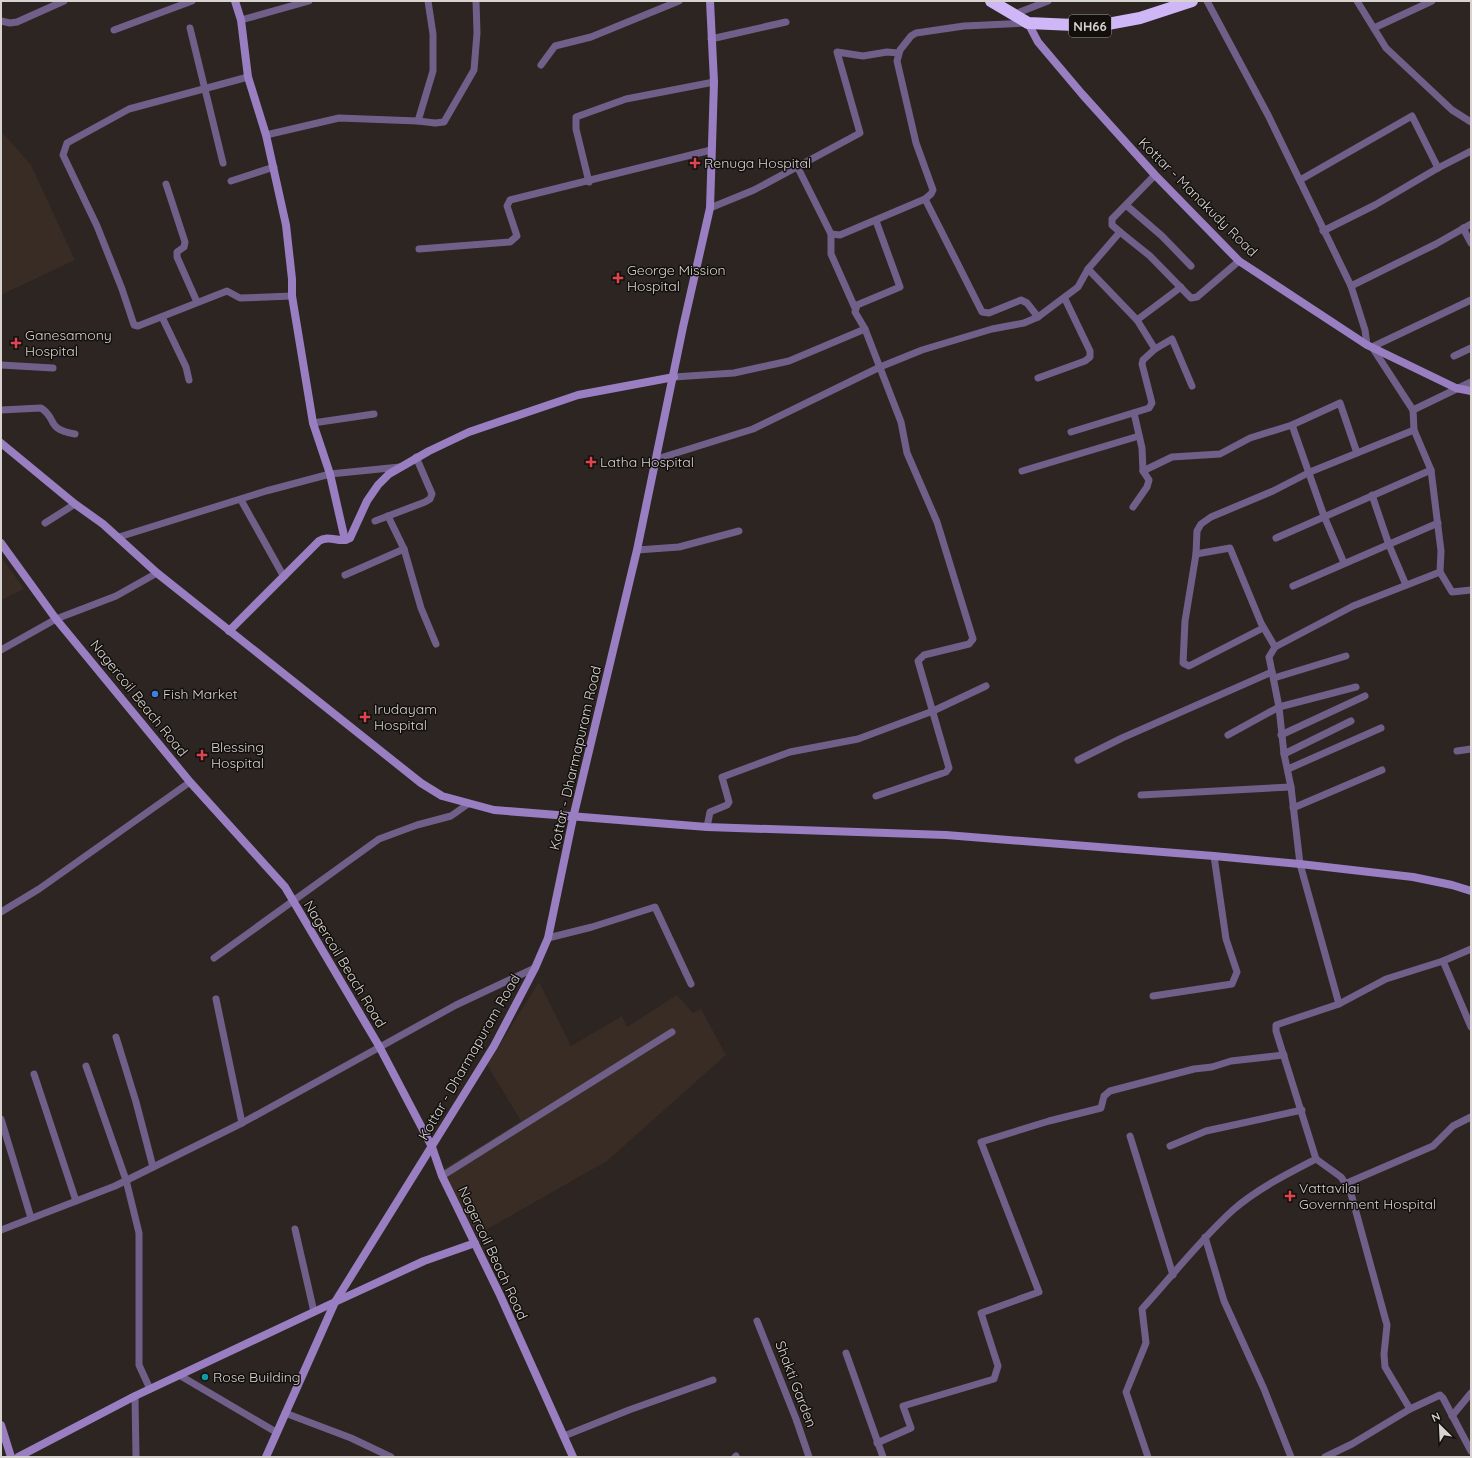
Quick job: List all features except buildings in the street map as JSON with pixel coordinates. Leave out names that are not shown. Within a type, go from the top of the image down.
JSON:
[{"type":"highway","points":[[991,1],[1028,23]]},
{"type":"highway","name":"NH66","points":[[1028,23],[1097,26],[1140,18],[1192,1]]},
{"type":"street","points":[[1,21],[10,23],[17,22],[64,1]]},
{"type":"street","points":[[114,30],[192,1]]},
{"type":"street","points":[[235,1],[241,20],[248,77],[266,135],[286,224],[292,279],[292,296],[313,424],[330,474],[345,540]]},
{"type":"street","points":[[241,20],[309,1]]},
{"type":"street","points":[[418,121],[432,71],[433,34],[428,1]]},
{"type":"street","points":[[266,135],[339,118],[435,123],[444,122],[474,70],[477,33],[476,1]]},
{"type":"street","points":[[541,65],[554,46],[591,37],[679,1]]},
{"type":"street","name":"Kottar - Dharmapuram Road","points":[[266,1457],[335,1302],[494,1046],[536,968],[548,938],[573,818],[637,550],[710,208],[714,82],[710,1]]},
{"type":"street","points":[[1015,14],[1048,1]]},
{"type":"street","points":[[1207,1],[1268,116],[1351,286],[1369,346],[1413,410],[1414,430],[1431,470],[1441,551],[1440,572],[1452,592],[1471,590]]},
{"type":"street","points":[[1357,1],[1386,48],[1452,110],[1471,122]]},
{"type":"street","points":[[1374,28],[1432,1]]},
{"type":"street","points":[[711,39],[786,22]]},
{"type":"street","points":[[831,234],[840,235],[876,221],[925,199],[933,190],[916,142],[897,61],[898,53],[911,36],[920,32],[964,26],[1028,23]]},
{"type":"street","name":"Kottar - Manakudy Road","points":[[1028,23],[1038,42],[1155,175],[1239,261],[1369,346],[1456,388],[1471,391]]},
{"type":"street","points":[[190,28],[223,163]]},
{"type":"street","points":[[710,208],[754,190],[860,133],[837,52],[863,56],[883,53],[898,53]]},
{"type":"street","points":[[248,77],[129,109],[67,143],[63,155],[97,226],[122,289],[134,325],[138,326],[226,291],[240,298],[292,296]]},
{"type":"street","points":[[589,182],[576,129],[576,117],[626,99],[714,82]]},
{"type":"street","points":[[1300,180],[1412,116],[1438,168]]},
{"type":"street","points":[[419,249],[514,241],[517,234],[507,206],[509,201],[711,150]]},
{"type":"street","points":[[1323,231],[1375,205],[1438,168],[1471,151]]},
{"type":"street","points":[[797,166],[831,234],[831,254],[865,329],[901,422],[907,453],[937,522],[974,639],[969,644],[924,655],[919,660],[918,664],[949,768],[944,773],[876,796]]},
{"type":"street","points":[[231,181],[274,168]]},
{"type":"street","points":[[1155,175],[1112,222],[1113,227],[1150,256],[1191,298],[1197,297],[1239,261]]},
{"type":"street","points":[[166,184],[185,242],[184,246],[177,252],[177,257],[197,302]]},
{"type":"street","points":[[925,199],[982,312],[989,313],[1021,300],[1027,303],[1038,317]]},
{"type":"street","points":[[1126,205],[1162,236],[1191,266]]},
{"type":"street","points":[[855,308],[859,304],[900,287],[876,221]]},
{"type":"street","points":[[1351,286],[1436,244],[1471,224]]},
{"type":"street","points":[[1463,228],[1471,243]]},
{"type":"street","points":[[657,459],[752,429],[880,367],[922,350],[992,329],[1024,323],[1038,317],[1078,287],[1088,268],[1120,232]]},
{"type":"street","points":[[1088,268],[1137,320],[1155,349]]},
{"type":"street","points":[[1137,320],[1181,287]]},
{"type":"street","points":[[1038,378],[1085,361],[1090,357],[1090,351],[1065,298]]},
{"type":"street","points":[[1369,346],[1471,300]]},
{"type":"street","points":[[162,317],[186,367],[189,380]]},
{"type":"street","points":[[229,631],[324,538],[345,540],[350,538],[367,501],[378,485],[389,474],[416,457],[470,432],[578,395],[674,377],[734,373],[789,361],[865,329]]},
{"type":"street","points":[[1071,432],[1150,408],[1151,406],[1142,364],[1143,360],[1155,349],[1172,339],[1192,386]]},
{"type":"street","points":[[1454,356],[1471,348]]},
{"type":"street","points":[[1,365],[53,368]]},
{"type":"street","points":[[1413,410],[1471,382]]},
{"type":"street","points":[[1143,471],[1172,457],[1220,454],[1250,438],[1292,425],[1340,403],[1357,453]]},
{"type":"street","points":[[1,410],[41,408],[57,428],[63,432],[75,434]]},
{"type":"street","points":[[1133,507],[1147,488],[1149,480],[1143,471],[1142,448],[1134,413]]},
{"type":"street","points":[[313,424],[374,414]]},
{"type":"street","points":[[1292,425],[1310,472],[1324,516],[1344,563]]},
{"type":"street","points":[[1263,628],[1189,666],[1184,665],[1182,661],[1185,621],[1196,554],[1197,531],[1201,524],[1211,517],[1273,491],[1310,472],[1414,430]]},
{"type":"street","points":[[1022,470],[1139,436]]},
{"type":"street","points":[[1,443],[119,538],[157,573],[420,783],[442,796],[468,804],[494,810],[573,818],[707,827],[946,835],[1214,856],[1300,864],[1427,879],[1471,891]]},
{"type":"street","points":[[375,521],[425,502],[432,496],[416,457]]},
{"type":"street","points":[[119,538],[330,474],[400,467]]},
{"type":"street","points":[[1276,538],[1431,470]]},
{"type":"street","points":[[1372,495],[1389,545],[1406,585]]},
{"type":"street","points":[[241,500],[284,577]]},
{"type":"street","points":[[45,522],[75,504]]},
{"type":"street","points":[[388,516],[404,549],[421,608],[436,644]]},
{"type":"street","points":[[1293,586],[1438,523]]},
{"type":"street","points":[[637,550],[679,547],[739,531]]},
{"type":"street","name":"Nagercoil Beach Road","points":[[1,543],[56,619],[190,782],[285,887],[379,1046],[432,1147],[442,1176],[475,1243],[573,1457]]},
{"type":"street","points":[[1196,554],[1230,548],[1263,628],[1275,647]]},
{"type":"street","points":[[345,575],[404,549]]},
{"type":"street","points":[[1339,1004],[1300,864],[1291,787],[1281,735],[1279,707],[1269,657],[1275,647],[1353,606],[1440,572]]},
{"type":"street","points":[[1,650],[56,619],[116,596],[157,573]]},
{"type":"street","points":[[1078,760],[1122,738],[1273,675],[1346,656]]},
{"type":"street","points":[[707,827],[710,812],[727,805],[729,802],[722,782],[722,777],[790,752],[858,740],[933,711],[986,686]]},
{"type":"street","points":[[1228,735],[1279,707],[1356,687]]},
{"type":"street","points":[[1281,735],[1365,696]]},
{"type":"street","points":[[1284,754],[1351,721]]},
{"type":"street","points":[[1288,770],[1381,728]]},
{"type":"street","points":[[1457,751],[1471,750]]},
{"type":"street","points":[[1293,808],[1382,770]]},
{"type":"street","points":[[1,912],[39,889],[190,782]]},
{"type":"street","points":[[1141,795],[1291,787]]},
{"type":"street","points":[[214,958],[379,838],[417,825],[451,816],[468,804]]},
{"type":"street","points":[[1153,996],[1232,984],[1237,972],[1226,939],[1214,856]]},
{"type":"street","points":[[548,938],[655,907],[691,984]]},
{"type":"street","points":[[1410,1409],[1385,1367],[1384,1354],[1387,1325],[1352,1195],[1347,1183],[1341,1177],[1316,1159],[1302,1110],[1276,1031],[1276,1025],[1339,1004],[1386,979],[1443,961],[1471,949]]},
{"type":"street","points":[[1443,961],[1471,1027]]},
{"type":"street","points":[[1,1230],[76,1201],[153,1167],[242,1123],[456,1004],[536,968]]},
{"type":"street","points":[[216,999],[242,1123]]},
{"type":"street","points":[[442,1176],[672,1032]]},
{"type":"street","points":[[116,1037],[136,1102],[153,1167]]},
{"type":"street","points":[[877,1443],[911,1428],[903,1406],[994,1379],[998,1366],[982,1313],[1039,1292],[981,1142],[1044,1122],[1101,1108],[1104,1096],[1110,1091],[1194,1069],[1212,1067],[1230,1061],[1284,1055]]},
{"type":"street","points":[[86,1066],[126,1180],[139,1233],[139,1365],[150,1389]]},
{"type":"street","points":[[34,1074],[76,1201]]},
{"type":"street","points":[[1170,1146],[1206,1131],[1302,1110]]},
{"type":"street","points":[[1347,1183],[1433,1146],[1453,1126],[1471,1117]]},
{"type":"street","points":[[1,1119],[2,1127],[31,1218]]},
{"type":"street","points":[[1130,1136],[1173,1275]]},
{"type":"street","points":[[1148,1457],[1126,1392],[1146,1343],[1142,1309],[1205,1238],[1234,1209],[1273,1181],[1316,1159]]},
{"type":"street","points":[[295,1229],[314,1312]]},
{"type":"street","points":[[1205,1238],[1224,1301],[1264,1389],[1291,1457]]},
{"type":"street","points":[[18,1457],[135,1396],[179,1375],[424,1261],[475,1243]]},
{"type":"street","name":"Shakti Garden","points":[[757,1321],[796,1419],[809,1457]]},
{"type":"street","points":[[846,1353],[883,1457]]},
{"type":"street","points":[[179,1375],[276,1432]]},
{"type":"street","points":[[564,1436],[713,1380]]},
{"type":"street","points":[[1452,1416],[1471,1393]]},
{"type":"street","points":[[1325,1457],[1352,1444],[1410,1409],[1440,1395],[1471,1451]]},
{"type":"street","points":[[135,1396],[136,1457]]},
{"type":"street","points":[[285,1413],[351,1438],[391,1457]]},
{"type":"street","points":[[1,1425],[11,1457]]},
{"type":"street","points":[[1467,1457],[1471,1454]]},
{"type":"shaded area","points":[[3,133],[31,165],[75,260],[1,295],[1,135]]},
{"type":"shaded area","points":[[1,557],[24,589],[1,600]]},
{"type":"shaded area","points":[[539,982],[571,1046],[622,1016],[627,1027],[677,995],[693,1013],[701,1009],[726,1055],[607,1161],[477,1235],[442,1170],[521,1121],[487,1065]]},
{"type":"place","name":"Renuga Hospital","points":[[695,163]]},
{"type":"place","name":"George Mission Hospital","points":[[618,278]]},
{"type":"place","name":"Ganesamony Hospital","points":[[16,343]]},
{"type":"place","name":"Latha Hospital","points":[[591,462]]},
{"type":"place","name":"Fish Market","points":[[155,694]]},
{"type":"place","name":"Irudayam Hospital","points":[[365,717]]},
{"type":"place","name":"Blessing Hospital","points":[[202,755]]},
{"type":"place","name":"Vattavilai Government Hospital","points":[[1290,1196]]},
{"type":"place","name":"Rose Building","points":[[205,1377]]}]
